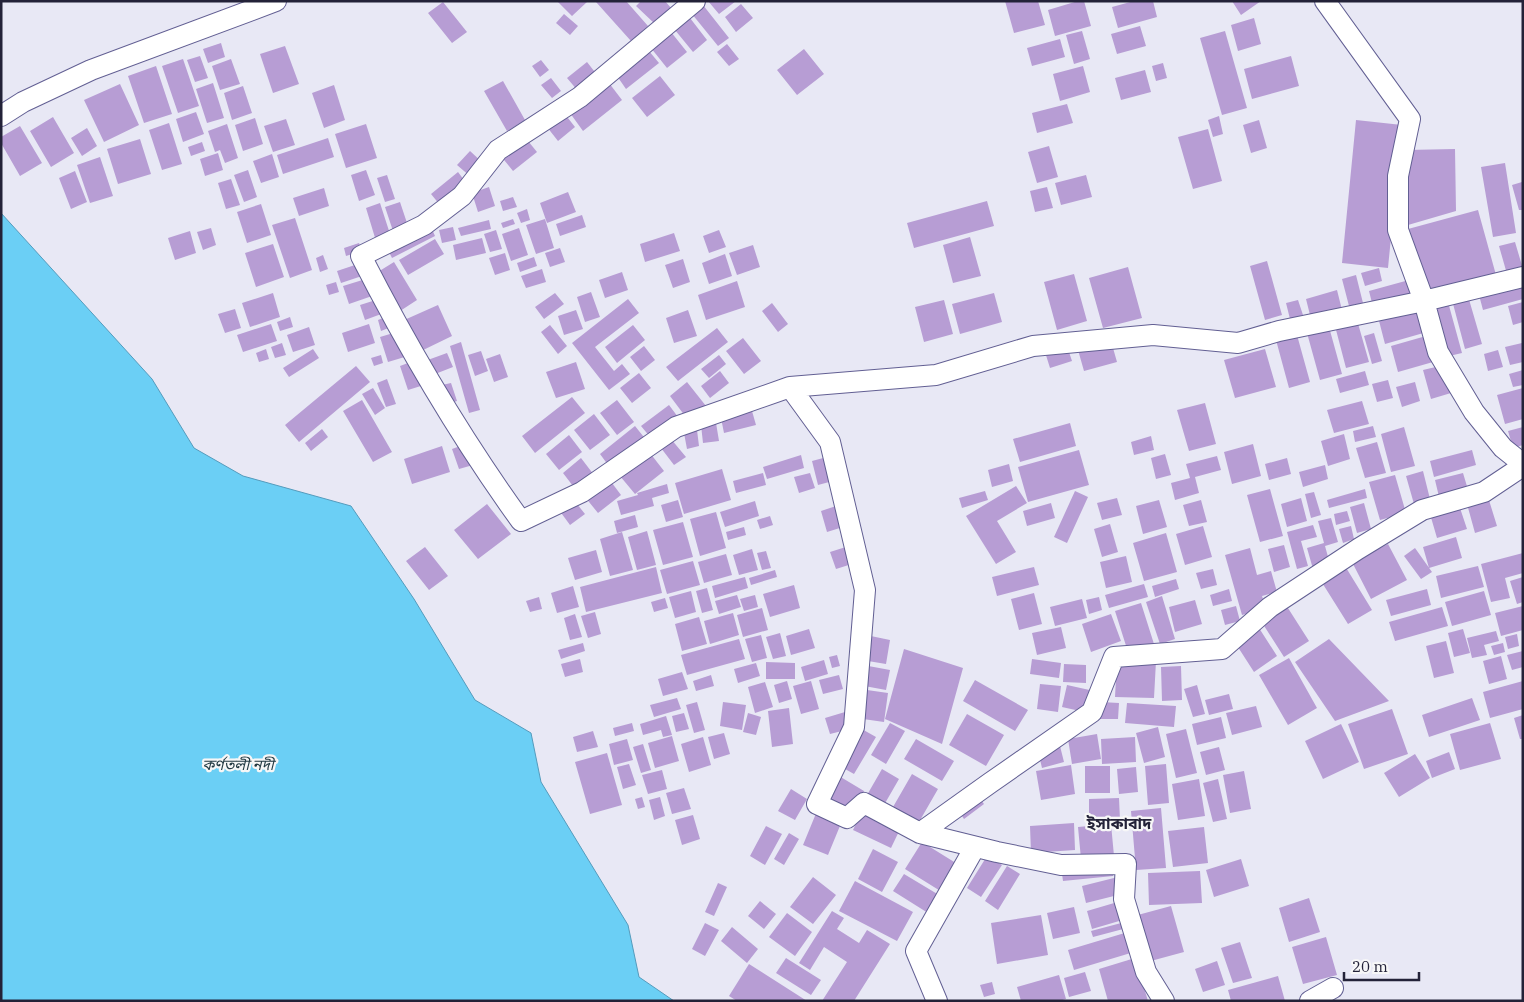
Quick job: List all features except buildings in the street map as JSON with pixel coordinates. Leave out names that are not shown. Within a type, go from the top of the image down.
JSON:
[{"type":"street","points":[[1,116],[23,102],[91,70],[276,1]]},
{"type":"street","points":[[695,1],[580,97],[498,150],[462,196],[424,225],[361,256],[395,324],[491,479],[521,521],[582,492],[676,427],[790,388],[936,375],[1033,346],[1154,335],[1238,343],[1279,331],[1424,301],[1523,277]]},
{"type":"street","points":[[920,833],[1092,712],[1114,657],[1222,649],[1270,607],[1358,549],[1422,510],[1484,492],[1523,465],[1503,448],[1474,412],[1438,352],[1424,301],[1398,230],[1398,176],[1410,119],[1326,1]]},
{"type":"street","points":[[790,388],[830,442],[864,590],[854,727],[817,804],[847,818],[864,804],[920,833],[1061,865],[1126,864],[1124,899],[1146,972],[1164,1001]]},
{"type":"street","points":[[937,1001],[916,951],[975,847]]},
{"type":"street","points":[[1310,1001],[1333,988]]},
{"type":"water","name":"কর্ণতলী নদী","points":[[1,213],[152,379],[194,448],[243,476],[351,506],[414,599],[475,700],[531,733],[541,782],[628,925],[639,977],[674,1001],[1,1001]]},
{"type":"district","name":"ইসাকাবাদ","points":[[1119,823]]}]
